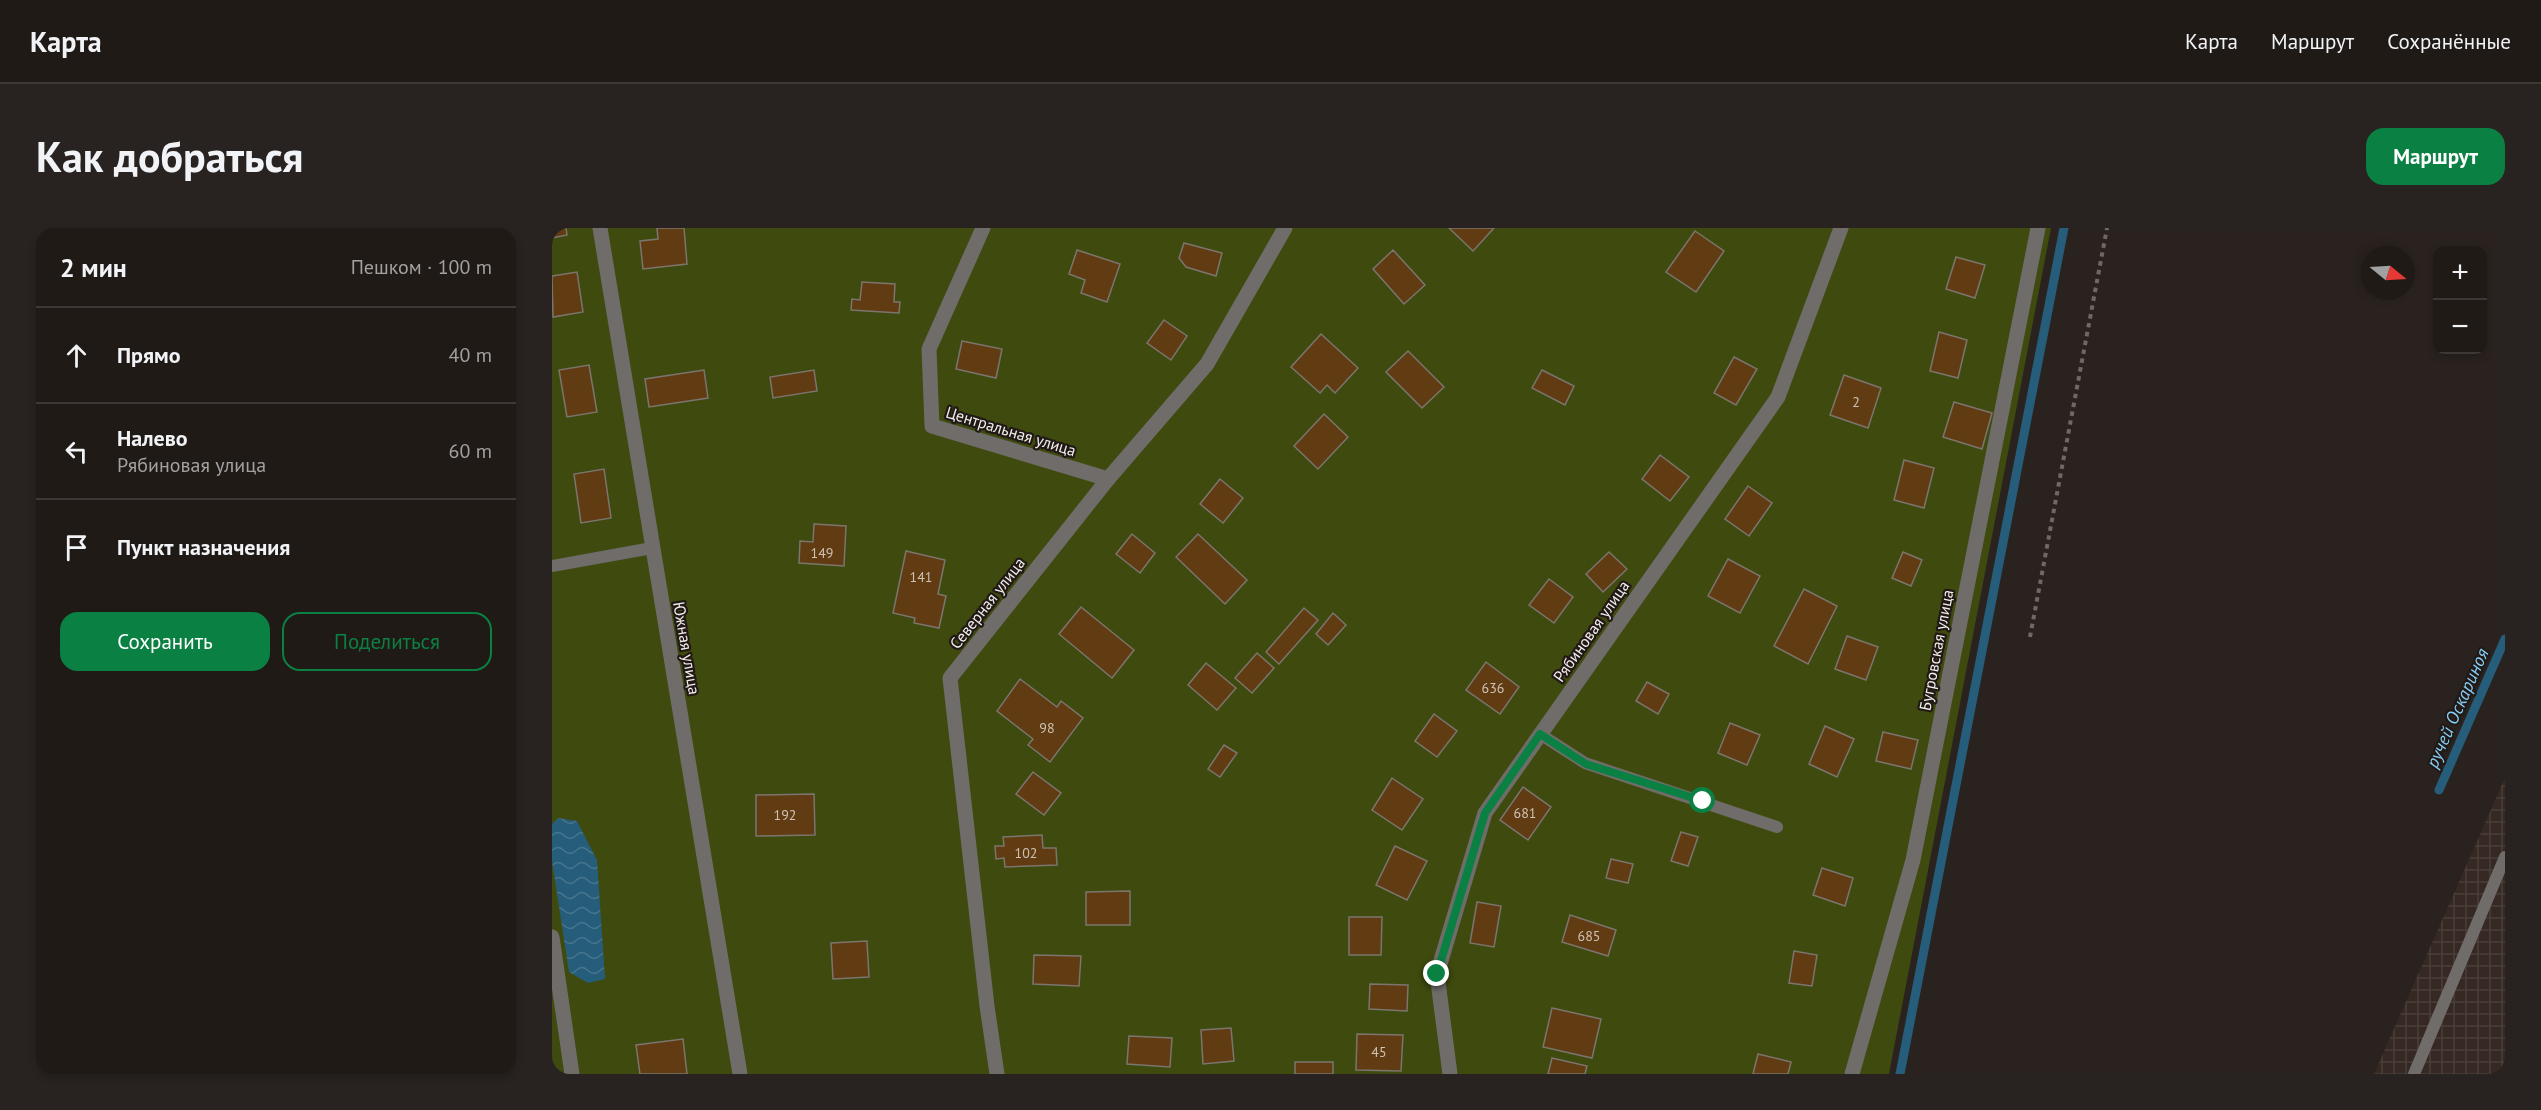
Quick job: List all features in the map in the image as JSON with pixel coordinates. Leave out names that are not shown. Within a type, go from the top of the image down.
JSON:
[{"type":"street","name":"Южная улица","points":[[600,228],[740,1074]]},
{"type":"street","name":"Центральная улица","points":[[983,228],[929,349],[932,426],[1108,479]]},
{"type":"street","name":"Северная улица","points":[[997,1074],[987,1006],[950,678],[1108,479],[1207,364],[1285,228]]},
{"type":"street","name":"Рябиновая улица","points":[[1450,1074],[1437,974],[1485,813],[1778,397],[1841,228]]},
{"type":"street","name":"Бугровская улица","points":[[1852,1074],[1913,860],[2038,228]]},
{"type":"street","points":[[552,937],[572,1074]]},
{"type":"lane","points":[[552,566],[652,548]]},
{"type":"lane","points":[[1540,734],[1586,764],[1777,827]]},
{"type":"lane","points":[[2414,1074],[2505,857]]},
{"type":"path","points":[[2030,637],[2107,228]]},
{"type":"shaded area","points":[[2505,778],[2505,1074],[2374,1074]]},
{"type":"green space","points":[[552,228],[2051,228],[1889,1074],[552,1074]]},
{"type":"water","points":[[558,818],[577,821],[597,860],[605,979],[588,983],[569,972],[552,861],[552,824]]},
{"type":"building","points":[[552,228],[566,228],[567,235],[552,238]]},
{"type":"building","points":[[657,228],[684,228],[687,264],[643,269],[640,241],[658,239]]},
{"type":"building","points":[[1449,228],[1494,228],[1473,251]]},
{"type":"building","points":[[1695,231],[1724,251],[1696,292],[1666,272]]},
{"type":"building","points":[[1184,243],[1222,253],[1216,276],[1186,267],[1179,258]]},
{"type":"building","points":[[1077,250],[1120,264],[1107,302],[1081,293],[1085,280],[1069,274]]},
{"type":"building","points":[[1393,250],[1425,285],[1404,304],[1373,269]]},
{"type":"building","points":[[1956,257],[1985,265],[1975,298],[1946,289]]},
{"type":"building","points":[[577,272],[583,312],[553,317],[552,276]]},
{"type":"building","points":[[862,282],[895,284],[894,302],[900,302],[899,313],[851,310],[852,299],[860,300]]},
{"type":"building","points":[[1164,320],[1187,336],[1171,360],[1147,343]]},
{"type":"building","points":[[1939,332],[1967,340],[1958,378],[1930,371]]},
{"type":"building","points":[[1321,334],[1358,368],[1335,393],[1327,385],[1320,393],[1291,367]]},
{"type":"building","points":[[962,341],[1002,349],[996,378],[956,369]]},
{"type":"building","points":[[1408,351],[1444,387],[1422,408],[1386,372]]},
{"type":"building","points":[[1734,357],[1757,369],[1736,405],[1714,393]]},
{"type":"building","points":[[589,365],[597,412],[567,417],[559,370]]},
{"type":"building","points":[[704,370],[708,398],[649,407],[645,379]]},
{"type":"building","points":[[814,370],[817,391],[773,398],[770,377]]},
{"type":"building","points":[[1542,370],[1574,386],[1565,405],[1532,388]]},
{"type":"building","points":[[1844,375],[1881,388],[1868,428],[1830,415]]},
{"type":"building","points":[[1954,402],[1992,413],[1982,449],[1943,437]]},
{"type":"building","points":[[1324,414],[1348,437],[1318,469],[1294,446]]},
{"type":"building","points":[[1660,455],[1689,477],[1670,501],[1642,479]]},
{"type":"building","points":[[1904,460],[1934,468],[1924,508],[1894,500]]},
{"type":"building","points":[[604,469],[611,518],[581,523],[574,474]]},
{"type":"building","points":[[1220,479],[1243,498],[1223,523],[1200,504]]},
{"type":"building","points":[[1748,486],[1772,503],[1749,536],[1725,519]]},
{"type":"building","points":[[814,524],[846,526],[844,566],[799,563],[800,541],[813,542]]},
{"type":"building","points":[[1132,534],[1155,553],[1140,573],[1116,554]]},
{"type":"building","points":[[1198,534],[1247,580],[1225,604],[1176,557]]},
{"type":"building","points":[[906,551],[945,560],[938,594],[946,596],[939,628],[914,623],[915,618],[893,613]]},
{"type":"building","points":[[1609,552],[1627,569],[1603,592],[1586,574]]},
{"type":"building","points":[[1903,552],[1922,560],[1911,586],[1892,578]]},
{"type":"building","points":[[1728,559],[1760,576],[1740,613],[1708,596]]},
{"type":"building","points":[[1549,579],[1573,597],[1554,623],[1529,605]]},
{"type":"building","points":[[1804,589],[1837,606],[1808,664],[1774,646]]},
{"type":"building","points":[[1081,607],[1134,650],[1112,678],[1059,634]]},
{"type":"building","points":[[1304,608],[1318,620],[1279,664],[1266,652]]},
{"type":"building","points":[[1333,613],[1346,625],[1328,645],[1316,634]]},
{"type":"building","points":[[1847,636],[1878,647],[1866,680],[1835,669]]},
{"type":"building","points":[[1257,653],[1274,668],[1252,693],[1235,678]]},
{"type":"building","points":[[1486,662],[1519,687],[1500,714],[1466,690]]},
{"type":"building","points":[[1206,663],[1236,688],[1217,710],[1188,685]]},
{"type":"building","points":[[1020,679],[1057,707],[1061,701],[1083,718],[1050,762],[1028,745],[1033,739],[997,711]]},
{"type":"building","points":[[1647,682],[1669,694],[1658,714],[1636,701]]},
{"type":"building","points":[[1434,714],[1457,731],[1437,757],[1415,741]]},
{"type":"building","points":[[1730,723],[1760,735],[1747,765],[1718,753]]},
{"type":"building","points":[[1825,726],[1854,739],[1837,777],[1809,764]]},
{"type":"building","points":[[1883,732],[1918,740],[1911,769],[1876,761]]},
{"type":"building","points":[[1224,745],[1237,753],[1220,777],[1208,769]]},
{"type":"building","points":[[1033,772],[1061,793],[1044,815],[1016,794]]},
{"type":"building","points":[[1392,778],[1423,799],[1402,830],[1372,810]]},
{"type":"building","points":[[1523,787],[1551,807],[1528,840],[1500,820]]},
{"type":"building","points":[[814,794],[815,835],[756,836],[756,795]]},
{"type":"building","points":[[1681,832],[1698,837],[1688,866],[1671,861]]},
{"type":"building","points":[[1042,835],[1043,848],[1056,848],[1057,865],[1005,867],[1004,858],[996,859],[995,846],[1004,846],[1003,837]]},
{"type":"building","points":[[1395,846],[1427,861],[1407,900],[1376,885]]},
{"type":"building","points":[[1611,859],[1633,864],[1628,883],[1606,878]]},
{"type":"building","points":[[1822,868],[1853,878],[1845,906],[1813,895]]},
{"type":"building","points":[[1130,891],[1130,925],[1086,925],[1086,892]]},
{"type":"building","points":[[1477,902],[1501,906],[1494,947],[1470,943]]},
{"type":"building","points":[[1570,915],[1616,930],[1608,956],[1562,942]]},
{"type":"building","points":[[1349,917],[1382,917],[1381,955],[1349,955]]},
{"type":"building","points":[[867,941],[869,977],[833,979],[831,943]]},
{"type":"building","points":[[1794,951],[1817,955],[1812,986],[1789,983]]},
{"type":"building","points":[[1034,955],[1081,956],[1079,986],[1033,984]]},
{"type":"building","points":[[1370,984],[1408,985],[1407,1011],[1369,1009]]},
{"type":"building","points":[[1552,1008],[1601,1019],[1592,1058],[1543,1047]]},
{"type":"building","points":[[1231,1028],[1234,1061],[1203,1064],[1201,1030]]},
{"type":"building","points":[[1357,1034],[1403,1035],[1401,1071],[1356,1070]]},
{"type":"building","points":[[1129,1036],[1172,1038],[1170,1067],[1127,1064]]},
{"type":"building","points":[[683,1039],[687,1074],[640,1074],[636,1045]]},
{"type":"building","points":[[1758,1054],[1791,1062],[1788,1074],[1753,1074]]},
{"type":"building","points":[[1552,1058],[1587,1066],[1585,1074],[1548,1074]]},
{"type":"building","points":[[1295,1062],[1333,1062],[1333,1074],[1295,1074]]},
{"type":"waterway","points":[[1900,1074],[2064,228]]},
{"type":"waterway","name":"ручей Оскариноя","points":[[2439,790],[2505,639]]},
{"type":"route","points":[[1437,974],[1485,813],[1540,734],[1586,764],[1703,801]]}]
